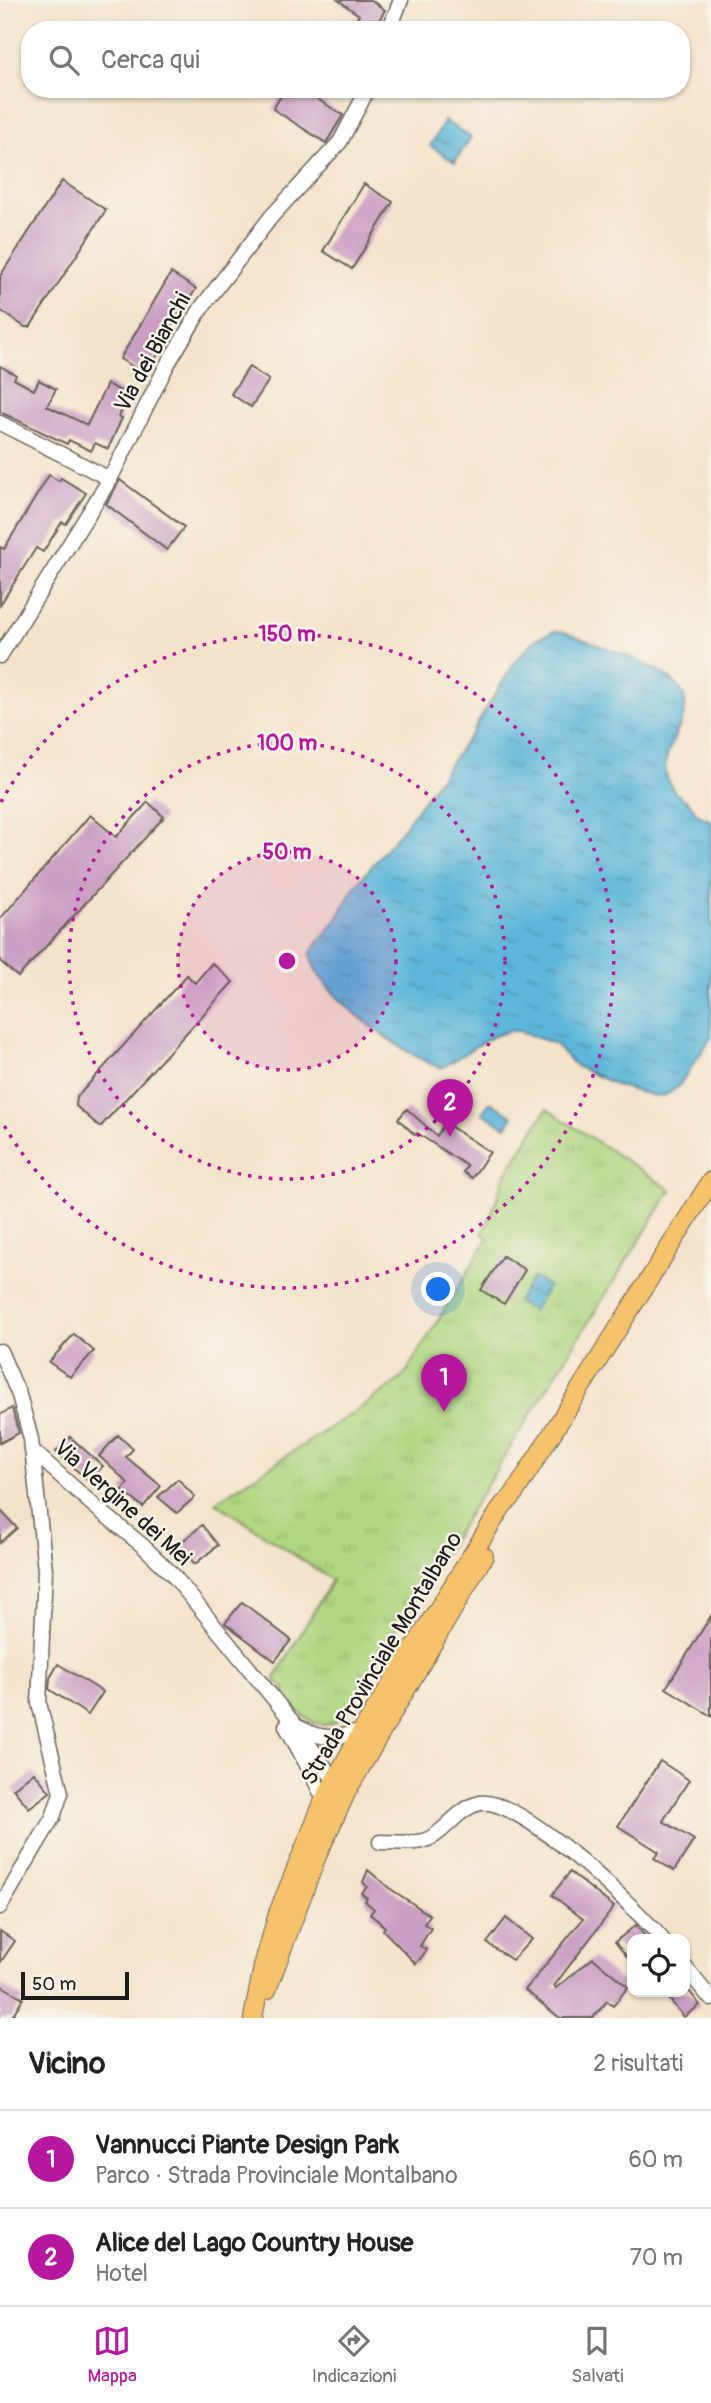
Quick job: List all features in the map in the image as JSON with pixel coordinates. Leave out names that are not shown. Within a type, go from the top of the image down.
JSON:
[{"type":"main road","name":"Strada Provinciale Montalbano","points":[[254,2014],[268,1988],[304,1888],[331,1804],[334,1780],[503,1504],[512,1497],[711,1181]]},
{"type":"main road","name":"Strada Provinciale Montalbano","points":[[331,1804],[369,1751],[429,1653],[510,1509],[512,1497]]},
{"type":"street","points":[[393,21],[401,0]]},
{"type":"street","name":"Via dei Bianchi","points":[[0,656],[110,479],[167,365],[202,307],[271,217],[340,142],[363,98]]},
{"type":"street","points":[[0,423],[110,479]]},
{"type":"street","points":[[0,1350],[30,1430],[45,1570],[39,1703],[61,1793],[53,1817],[0,1907]]},
{"type":"street","name":"Via Vergine dei Mei","points":[[32,1450],[162,1563],[295,1725],[334,1780]]},
{"type":"street","name":"Via Vergine dei Mei","points":[[263,1685],[331,1804]]},
{"type":"street","points":[[295,1725],[309,1734],[330,1738],[362,1731]]},
{"type":"street","points":[[380,1842],[423,1841],[467,1809],[482,1803],[495,1804],[531,1823],[593,1872],[626,1900],[657,1934]]},
{"type":"street","points":[[690,1973],[711,1999]]},
{"type":"green space","points":[[547,1109],[671,1190],[343,1715],[326,1725],[310,1721],[282,1695],[286,1689],[274,1680],[332,1580],[215,1502],[365,1405],[408,1370],[488,1238],[482,1233],[505,1175]]},
{"type":"water","points":[[445,121],[471,137],[455,162],[430,146]]},
{"type":"water","points":[[554,631],[564,632],[646,664],[674,682],[682,692],[685,703],[684,715],[665,765],[667,778],[675,792],[700,815],[711,820],[711,1038],[678,1087],[666,1095],[655,1096],[618,1086],[574,1065],[555,1044],[519,1031],[508,1031],[489,1038],[442,1068],[408,1051],[363,1020],[325,984],[314,967],[311,952],[338,917],[352,890],[405,826],[471,734],[516,660],[536,639]]},
{"type":"water","points":[[490,1102],[513,1116],[506,1127],[482,1113]]},
{"type":"water","points":[[533,1277],[548,1286],[533,1311],[517,1302]]},
{"type":"building","points":[[338,0],[371,0],[385,10],[378,21],[355,21],[359,15]]},
{"type":"building","points":[[280,98],[316,98],[343,115],[326,143],[273,109]]},
{"type":"building","points":[[62,181],[106,210],[30,327],[25,327],[0,310],[0,276]]},
{"type":"building","points":[[364,184],[393,202],[352,269],[323,251]]},
{"type":"building","points":[[171,273],[196,289],[144,373],[120,359]]},
{"type":"building","points":[[0,366],[16,375],[14,379],[34,390],[39,380],[56,389],[47,406],[87,425],[107,384],[129,395],[108,449],[95,443],[91,451],[69,440],[67,444],[0,412]]},
{"type":"building","points":[[249,367],[269,380],[251,407],[231,394]]},
{"type":"building","points":[[49,475],[59,481],[61,478],[86,493],[66,524],[62,522],[43,552],[36,548],[0,605],[0,547],[4,549]]},
{"type":"building","points":[[120,480],[184,527],[167,550],[106,504]]},
{"type":"building","points":[[148,802],[164,817],[18,977],[0,961],[0,919],[90,815],[116,837]]},
{"type":"building","points":[[212,963],[233,982],[100,1127],[76,1106],[77,1097],[187,975],[195,983]]},
{"type":"building","points":[[407,1109],[437,1136],[445,1123],[490,1152],[472,1178],[463,1172],[467,1166],[417,1133],[415,1135],[398,1119]]},
{"type":"building","points":[[503,1256],[525,1270],[504,1304],[481,1290]]},
{"type":"building","points":[[74,1334],[94,1351],[70,1377],[49,1362]]},
{"type":"building","points":[[12,1408],[19,1433],[0,1443],[0,1415]]},
{"type":"building","points":[[118,1435],[133,1449],[126,1457],[161,1486],[143,1507],[122,1490],[128,1483],[99,1456]]},
{"type":"building","points":[[70,1437],[103,1466],[89,1481],[56,1452]]},
{"type":"building","points":[[178,1479],[195,1497],[177,1513],[158,1497]]},
{"type":"building","points":[[0,1510],[17,1528],[0,1543]]},
{"type":"building","points":[[202,1525],[218,1545],[195,1564],[178,1545]]},
{"type":"building","points":[[242,1602],[291,1640],[275,1661],[225,1623]]},
{"type":"building","points":[[711,1616],[711,1716],[666,1688]]},
{"type":"building","points":[[58,1664],[103,1692],[88,1715],[49,1689],[50,1678]]},
{"type":"building","points":[[660,1761],[689,1780],[663,1821],[694,1840],[674,1871],[654,1858],[659,1852],[618,1826]]},
{"type":"building","points":[[34,1772],[50,1792],[29,1808],[13,1789]]},
{"type":"building","points":[[368,1870],[389,1888],[430,1915],[424,1924],[431,1928],[420,1946],[427,1950],[416,1964],[383,1930],[385,1927],[370,1914],[374,1909],[361,1893],[367,1887],[363,1882]]},
{"type":"building","points":[[570,1872],[614,1907],[554,1986],[556,1988],[593,1958],[627,1986],[613,2006],[607,2001],[593,2018],[560,2018],[525,1990],[583,1919],[552,1895]]},
{"type":"building","points":[[506,1918],[532,1939],[512,1960],[487,1943]]},
{"type":"building","points":[[636,1925],[643,1934],[627,1934],[627,1957],[615,1942]]},
{"type":"building","points":[[0,1931],[15,1941],[0,1963]]},
{"type":"building","points":[[0,1985],[23,1998],[11,2018],[0,2018]]},
{"type":"building","points":[[690,1992],[700,2005],[684,2017],[667,1997],[690,1997]]},
{"type":"place","name":"Alice del Lago Country House","points":[[450,1137]]},
{"type":"place","name":"Vannucci Piante Design Park","points":[[444,1412]]}]
